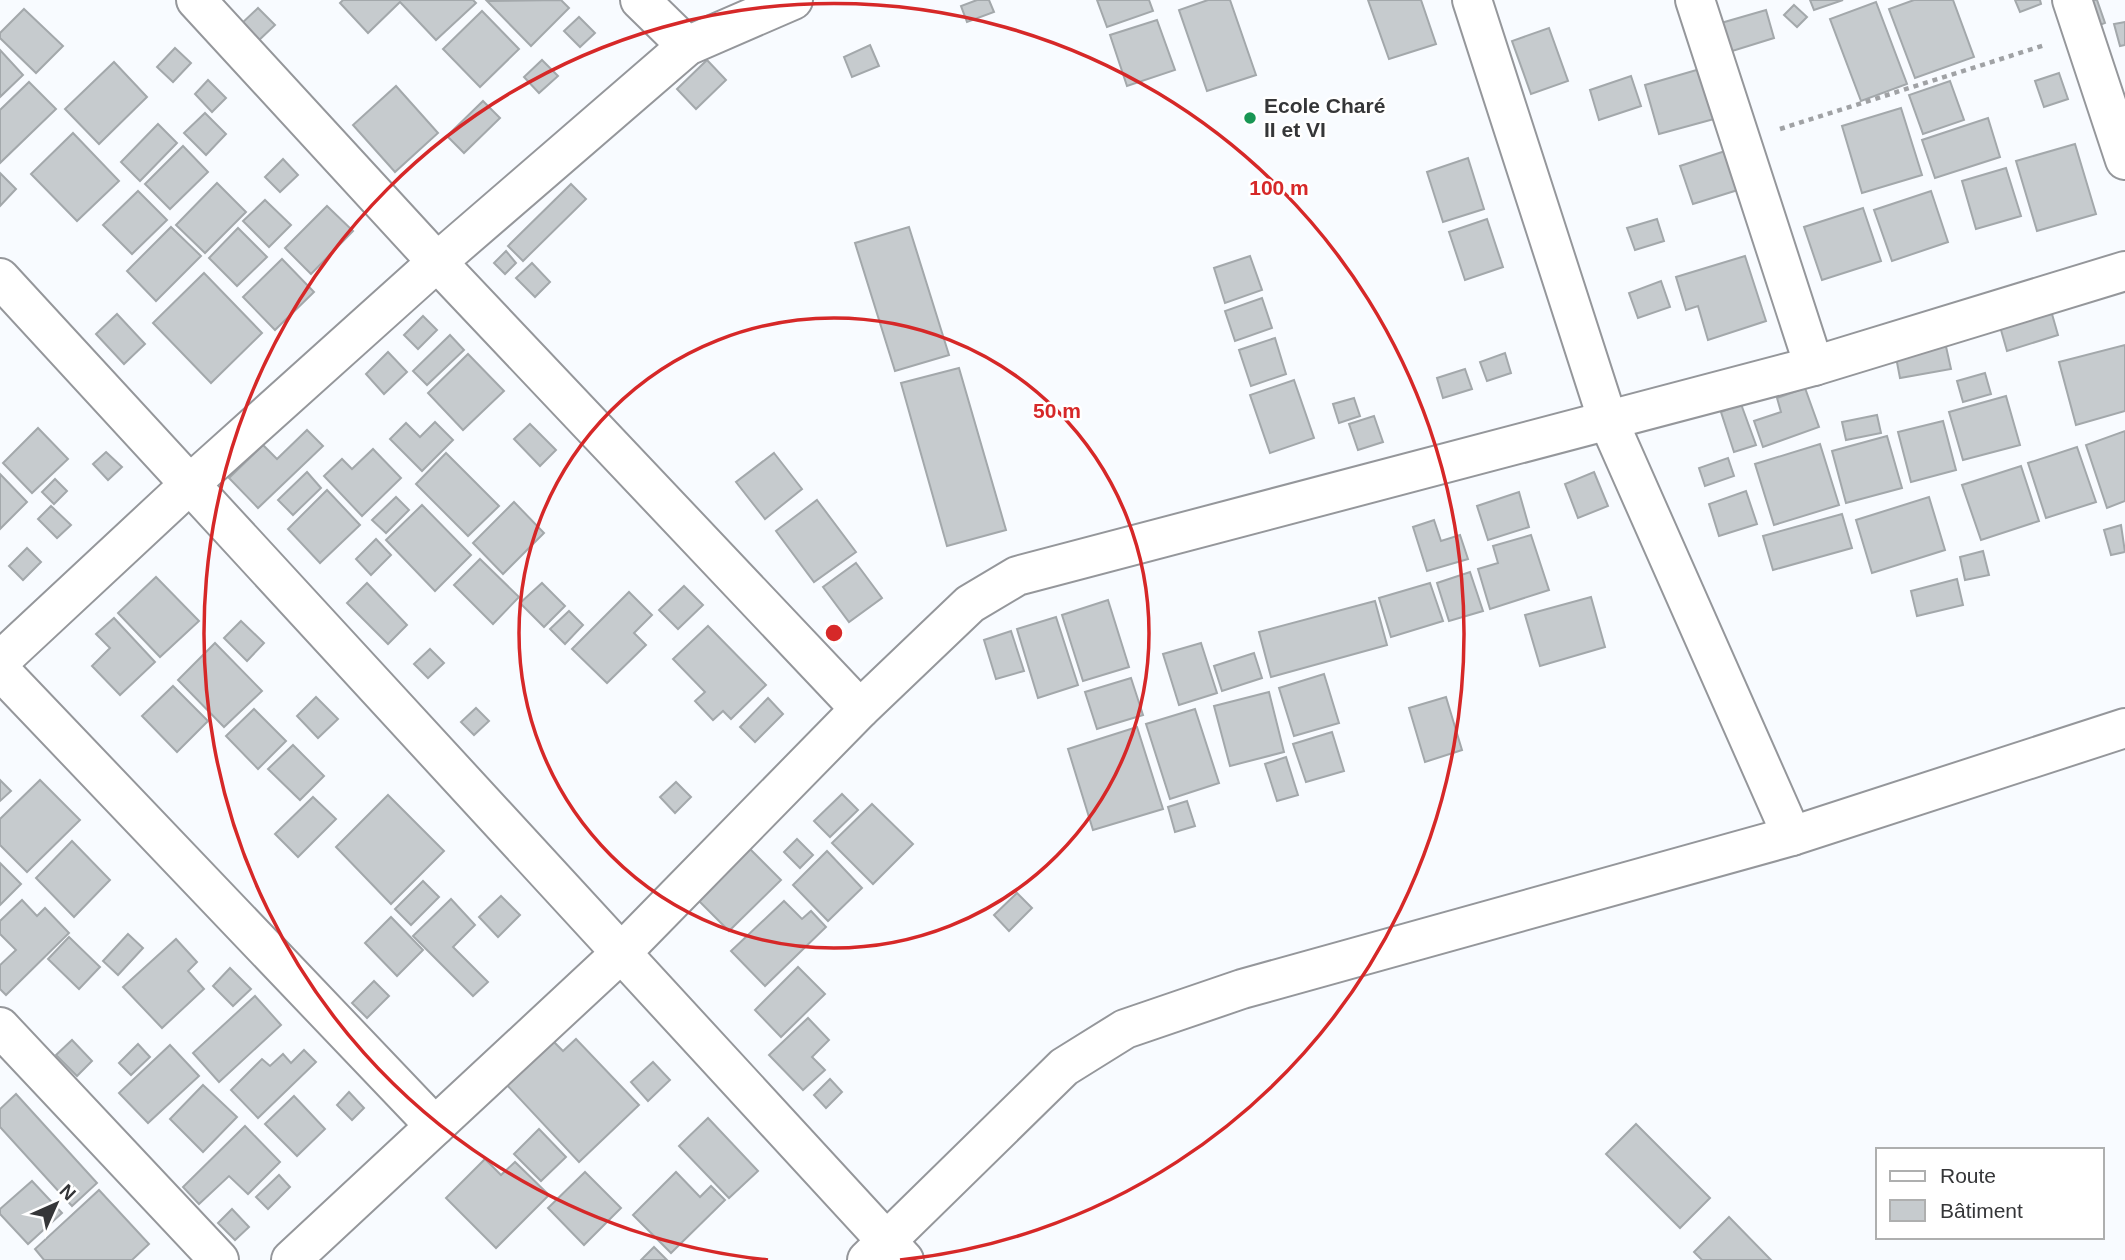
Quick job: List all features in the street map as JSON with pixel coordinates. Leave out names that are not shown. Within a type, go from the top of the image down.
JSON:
[{"type":"street","points":[[195,0],[437,262],[860,709]]},
{"type":"street","points":[[640,0],[687,46]]},
{"type":"street","points":[[0,661],[190,484],[437,262],[687,46],[793,0]]},
{"type":"street","points":[[1472,0],[1607,418],[1792,836]]},
{"type":"street","points":[[1695,0],[1814,366]]},
{"type":"street","points":[[2077,17],[2125,160]]},
{"type":"street","points":[[291,1260],[621,953],[860,709],[970,604],[1017,576],[1607,418],[1814,366],[2125,271]]},
{"type":"street","points":[[6,297],[190,484],[621,953],[886,1254],[1063,1067],[1125,1029],[1242,989],[1792,836],[2125,728]]},
{"type":"street","points":[[0,670],[435,1126]]},
{"type":"street","points":[[0,1027],[219,1260]]},
{"type":"path","points":[[1742,141],[2077,17]]},
{"type":"building","points":[[343,0],[473,0],[476,3],[436,40],[400,2],[368,33],[340,3]]},
{"type":"building","points":[[561,0],[569,8],[531,46],[487,1]]},
{"type":"building","points":[[977,0],[989,0],[994,12],[967,22],[961,6]]},
{"type":"building","points":[[1097,0],[1149,0],[1153,11],[1107,27]]},
{"type":"building","points":[[1208,0],[1230,0],[1256,75],[1207,91],[1179,10]]},
{"type":"building","points":[[1368,0],[1421,0],[1436,44],[1389,59]]},
{"type":"building","points":[[1810,0],[1843,0],[1814,10]]},
{"type":"building","points":[[1914,0],[1953,0],[1974,57],[1915,78],[1889,9]]},
{"type":"building","points":[[2015,0],[2040,0],[2041,4],[2020,12]]},
{"type":"building","points":[[2079,0],[2097,0],[2105,23],[2089,29]]},
{"type":"building","points":[[1876,2],[1907,84],[1861,101],[1830,19]]},
{"type":"building","points":[[1794,5],[1807,17],[1797,27],[1784,15]]},
{"type":"building","points":[[258,8],[275,25],[257,42],[240,25]]},
{"type":"building","points":[[24,9],[63,46],[36,73],[0,38],[0,33]]},
{"type":"building","points":[[1766,10],[1774,38],[1729,52],[1721,23]]},
{"type":"building","points":[[482,11],[519,49],[480,87],[443,49]]},
{"type":"building","points":[[579,17],[595,33],[580,47],[564,31]]},
{"type":"building","points":[[1157,20],[1175,70],[1127,86],[1110,35]]},
{"type":"building","points":[[2125,22],[2125,45],[2120,46],[2114,24]]},
{"type":"building","points":[[1549,28],[1568,81],[1531,94],[1512,41]]},
{"type":"building","points":[[870,45],[879,66],[852,77],[844,57]]},
{"type":"building","points":[[175,48],[191,63],[173,82],[157,67]]},
{"type":"building","points":[[0,50],[23,75],[0,97]]},
{"type":"building","points":[[542,60],[558,76],[539,93],[524,77]]},
{"type":"building","points":[[707,60],[726,80],[696,109],[677,89]]},
{"type":"building","points":[[114,62],[147,97],[99,144],[65,109]]},
{"type":"building","points":[[1700,69],[1714,119],[1659,134],[1645,85]]},
{"type":"building","points":[[2059,73],[2068,99],[2044,107],[2035,81]]},
{"type":"building","points":[[1631,76],[1641,106],[1599,120],[1590,90]]},
{"type":"building","points":[[208,80],[226,98],[212,112],[195,94]]},
{"type":"building","points":[[1950,81],[1964,120],[1923,134],[1909,95]]},
{"type":"building","points":[[29,82],[56,109],[0,163],[0,110]]},
{"type":"building","points":[[396,86],[438,133],[395,172],[353,125]]},
{"type":"building","points":[[483,101],[500,118],[464,153],[447,136]]},
{"type":"building","points":[[1901,108],[1922,175],[1862,193],[1842,126]]},
{"type":"building","points":[[205,113],[226,134],[206,155],[184,133]]},
{"type":"building","points":[[1988,118],[2000,157],[1935,178],[1922,140]]},
{"type":"building","points":[[158,124],[177,143],[140,181],[121,162]]},
{"type":"building","points":[[73,133],[119,181],[77,221],[31,174]]},
{"type":"building","points":[[2075,144],[2096,214],[2037,231],[2016,161]]},
{"type":"building","points":[[183,146],[208,172],[170,209],[145,184]]},
{"type":"building","points":[[1728,150],[1741,189],[1693,204],[1680,166]]},
{"type":"building","points":[[1468,158],[1484,209],[1443,222],[1427,172]]},
{"type":"building","points":[[283,159],[298,175],[280,192],[265,177]]},
{"type":"building","points":[[2006,168],[2021,216],[1976,229],[1962,181]]},
{"type":"building","points":[[0,173],[16,189],[0,206]]},
{"type":"building","points":[[217,183],[246,212],[205,253],[176,225]]},
{"type":"building","points":[[571,184],[586,199],[523,261],[508,246]]},
{"type":"building","points":[[138,191],[167,220],[132,254],[103,225]]},
{"type":"building","points":[[1931,191],[1948,242],[1892,261],[1874,210]]},
{"type":"building","points":[[265,200],[291,225],[269,247],[243,221]]},
{"type":"building","points":[[327,206],[353,231],[311,274],[285,248]]},
{"type":"building","points":[[1863,208],[1881,261],[1822,280],[1804,227]]},
{"type":"building","points":[[1487,219],[1503,267],[1465,280],[1449,232]]},
{"type":"building","points":[[1657,219],[1664,241],[1635,250],[1627,228]]},
{"type":"building","points":[[171,227],[201,256],[156,301],[127,271]]},
{"type":"building","points":[[909,227],[949,355],[895,371],[855,243]]},
{"type":"building","points":[[238,228],[267,257],[237,286],[209,258]]},
{"type":"building","points":[[506,251],[516,263],[505,274],[494,263]]},
{"type":"building","points":[[1250,256],[1262,290],[1225,303],[1214,268]]},
{"type":"building","points":[[1745,256],[1766,321],[1708,340],[1698,306],[1686,310],[1676,277]]},
{"type":"building","points":[[282,259],[314,292],[275,330],[243,297]]},
{"type":"building","points":[[532,263],[550,282],[535,297],[516,278]]},
{"type":"building","points":[[204,273],[262,333],[211,383],[153,323]]},
{"type":"building","points":[[1661,281],[1670,307],[1638,318],[1629,293]]},
{"type":"building","points":[[1262,298],[1272,328],[1235,341],[1225,311]]},
{"type":"building","points":[[2050,307],[2058,335],[2007,351],[1999,323]]},
{"type":"building","points":[[117,314],[145,344],[124,364],[96,334]]},
{"type":"building","points":[[423,316],[437,330],[418,349],[404,335]]},
{"type":"building","points":[[450,335],[464,350],[427,385],[413,371]]},
{"type":"building","points":[[1275,338],[1286,374],[1251,386],[1239,350]]},
{"type":"building","points":[[1945,342],[1951,369],[1900,378],[1895,352]]},
{"type":"building","points":[[2125,345],[2125,411],[2076,425],[2059,362]]},
{"type":"building","points":[[388,352],[407,372],[384,394],[366,374]]},
{"type":"building","points":[[1505,353],[1511,373],[1487,381],[1480,362]]},
{"type":"building","points":[[468,354],[504,391],[463,430],[428,393]]},
{"type":"building","points":[[959,368],[1006,530],[947,546],[901,383]]},
{"type":"building","points":[[1465,369],[1472,389],[1443,398],[1437,378]]},
{"type":"building","points":[[1985,373],[1991,394],[1963,402],[1957,381]]},
{"type":"building","points":[[1294,380],[1314,438],[1270,453],[1250,395]]},
{"type":"building","points":[[1805,388],[1819,427],[1763,447],[1754,421],[1781,412],[1777,398]]},
{"type":"building","points":[[2006,396],[2020,445],[1963,460],[1949,412]]},
{"type":"building","points":[[1354,398],[1360,416],[1339,423],[1333,404]]},
{"type":"building","points":[[1741,404],[1756,445],[1734,452],[1721,412]]},
{"type":"building","points":[[1877,415],[1881,433],[1846,440],[1842,422]]},
{"type":"building","points":[[1374,416],[1383,442],[1358,450],[1349,424]]},
{"type":"building","points":[[1943,421],[1956,470],[1911,482],[1898,432]]},
{"type":"building","points":[[435,422],[453,440],[422,471],[390,439],[406,423],[420,437]]},
{"type":"building","points":[[530,424],[556,450],[540,466],[514,439]]},
{"type":"building","points":[[38,428],[68,459],[32,493],[3,463]]},
{"type":"building","points":[[307,430],[323,446],[258,508],[229,478],[263,445],[277,459]]},
{"type":"building","points":[[2125,431],[2125,501],[2107,508],[2086,445]]},
{"type":"building","points":[[1887,436],[1902,488],[1846,503],[1832,451]]},
{"type":"building","points":[[1820,444],[1839,505],[1774,525],[1755,464]]},
{"type":"building","points":[[2077,447],[2096,502],[2046,518],[2028,463]]},
{"type":"building","points":[[373,449],[401,478],[362,516],[324,476],[342,459],[352,469]]},
{"type":"building","points":[[106,452],[122,467],[108,480],[93,464]]},
{"type":"building","points":[[446,453],[499,506],[468,536],[416,484]]},
{"type":"building","points":[[774,453],[802,489],[765,519],[736,482]]},
{"type":"building","points":[[1728,458],[1734,476],[1705,486],[1699,468]]},
{"type":"building","points":[[2021,466],[2039,521],[1981,540],[1962,485]]},
{"type":"building","points":[[307,472],[321,488],[293,515],[278,500]]},
{"type":"building","points":[[1594,472],[1608,506],[1578,518],[1565,484]]},
{"type":"building","points":[[0,474],[27,502],[0,529]]},
{"type":"building","points":[[55,479],[67,491],[54,504],[42,492]]},
{"type":"building","points":[[327,490],[360,525],[320,563],[288,529]]},
{"type":"building","points":[[1746,491],[1757,524],[1719,536],[1709,504]]},
{"type":"building","points":[[1519,492],[1529,527],[1488,540],[1477,506]]},
{"type":"building","points":[[396,497],[409,510],[386,533],[372,520]]},
{"type":"building","points":[[1929,497],[1945,550],[1872,573],[1856,520]]},
{"type":"building","points":[[817,500],[856,552],[814,582],[776,531]]},
{"type":"building","points":[[514,502],[544,533],[503,574],[473,543]]},
{"type":"building","points":[[422,505],[471,555],[435,591],[386,540]]},
{"type":"building","points":[[51,506],[71,525],[57,538],[38,519]]},
{"type":"building","points":[[1842,514],[1852,548],[1773,570],[1763,536]]},
{"type":"building","points":[[1434,520],[1441,541],[1460,535],[1468,559],[1427,571],[1413,527]]},
{"type":"building","points":[[2121,525],[2125,552],[2111,555],[2104,530]]},
{"type":"building","points":[[1531,535],[1549,590],[1490,609],[1478,569],[1498,563],[1493,546]]},
{"type":"building","points":[[376,539],[391,555],[371,575],[356,559]]},
{"type":"building","points":[[27,548],[41,562],[23,580],[9,566]]},
{"type":"building","points":[[1983,551],[1989,575],[1965,580],[1960,557]]},
{"type":"building","points":[[480,559],[519,597],[493,624],[454,585]]},
{"type":"building","points":[[856,563],[882,598],[849,622],[823,587]]},
{"type":"building","points":[[1470,572],[1483,611],[1449,621],[1437,583]]},
{"type":"building","points":[[156,577],[199,621],[160,657],[118,613]]},
{"type":"building","points":[[1957,579],[1963,605],[1917,616],[1911,591]]},
{"type":"building","points":[[367,583],[407,625],[388,644],[347,603]]},
{"type":"building","points":[[542,583],[565,606],[544,627],[520,603]]},
{"type":"building","points":[[1430,583],[1443,621],[1391,637],[1379,598]]},
{"type":"building","points":[[684,586],[703,605],[678,629],[659,610]]},
{"type":"building","points":[[629,592],[652,615],[634,633],[646,645],[607,683],[572,649]]},
{"type":"building","points":[[1591,597],[1605,647],[1540,666],[1525,615]]},
{"type":"building","points":[[1108,600],[1129,667],[1083,681],[1062,615]]},
{"type":"building","points":[[1375,601],[1387,645],[1271,677],[1259,632]]},
{"type":"building","points":[[569,611],[583,625],[565,644],[550,629]]},
{"type":"building","points":[[1056,617],[1078,685],[1038,698],[1017,629]]},
{"type":"building","points":[[114,618],[155,662],[120,695],[92,666],[110,648],[96,634]]},
{"type":"building","points":[[241,621],[264,643],[247,661],[224,638]]},
{"type":"building","points":[[708,626],[766,685],[731,719],[723,711],[713,720],[695,701],[705,692],[673,659]]},
{"type":"building","points":[[1011,631],[1024,671],[996,679],[984,640]]},
{"type":"building","points":[[215,643],[262,691],[224,727],[178,680]]},
{"type":"building","points":[[1201,643],[1217,693],[1179,705],[1163,654]]},
{"type":"building","points":[[430,649],[444,663],[428,678],[414,664]]},
{"type":"building","points":[[1254,653],[1262,678],[1222,691],[1214,666]]},
{"type":"building","points":[[1324,674],[1339,723],[1294,736],[1279,688]]},
{"type":"building","points":[[1131,678],[1143,715],[1097,729],[1085,692]]},
{"type":"building","points":[[173,686],[208,721],[177,752],[142,716]]},
{"type":"building","points":[[1269,692],[1284,752],[1230,766],[1214,706]]},
{"type":"building","points":[[316,697],[338,719],[318,738],[297,716]]},
{"type":"building","points":[[1446,697],[1462,750],[1425,762],[1409,708]]},
{"type":"building","points":[[768,698],[783,714],[755,742],[740,727]]},
{"type":"building","points":[[476,708],[489,721],[474,735],[461,722]]},
{"type":"building","points":[[254,709],[286,741],[258,769],[226,736]]},
{"type":"building","points":[[1195,709],[1219,783],[1170,799],[1146,724]]},
{"type":"building","points":[[1137,727],[1163,809],[1093,830],[1068,749]]},
{"type":"building","points":[[1332,732],[1344,771],[1306,782],[1293,744]]},
{"type":"building","points":[[293,745],[324,776],[300,800],[268,769]]},
{"type":"building","points":[[1286,757],[1298,795],[1277,801],[1265,764]]},
{"type":"building","points":[[0,780],[11,791],[0,801]]},
{"type":"building","points":[[40,780],[80,820],[27,872],[0,845],[0,819]]},
{"type":"building","points":[[676,782],[691,797],[675,813],[660,797]]},
{"type":"building","points":[[842,794],[858,810],[830,837],[814,821]]},
{"type":"building","points":[[388,795],[444,851],[391,904],[336,847]]},
{"type":"building","points":[[313,797],[336,819],[298,857],[275,834]]},
{"type":"building","points":[[1187,801],[1195,826],[1175,832],[1168,807]]},
{"type":"building","points":[[872,804],[913,844],[873,884],[832,843]]},
{"type":"building","points":[[797,839],[813,855],[800,868],[784,852]]},
{"type":"building","points":[[72,841],[110,880],[74,917],[36,878]]},
{"type":"building","points":[[749,848],[781,880],[729,931],[697,899]]},
{"type":"building","points":[[827,851],[862,888],[828,921],[793,885]]},
{"type":"building","points":[[0,863],[21,884],[0,905]]},
{"type":"building","points":[[423,881],[439,897],[411,925],[395,909]]},
{"type":"building","points":[[1017,893],[1032,908],[1009,931],[994,915]]},
{"type":"building","points":[[501,896],[520,915],[498,937],[479,917]]},
{"type":"building","points":[[451,899],[475,925],[453,947],[488,982],[473,996],[413,936]]},
{"type":"building","points":[[22,900],[37,916],[45,908],[69,933],[6,995],[0,989],[0,965],[16,950],[0,934],[0,921]]},
{"type":"building","points":[[784,901],[802,919],[811,911],[826,927],[765,986],[731,951]]},
{"type":"building","points":[[391,917],[423,950],[397,976],[365,943]]},
{"type":"building","points":[[128,934],[143,948],[118,975],[103,961]]},
{"type":"building","points":[[69,937],[100,967],[79,989],[48,959]]},
{"type":"building","points":[[176,939],[197,962],[188,971],[204,989],[162,1028],[123,987]]},
{"type":"building","points":[[798,967],[825,994],[781,1037],[755,1010]]},
{"type":"building","points":[[230,968],[251,989],[233,1006],[213,986]]},
{"type":"building","points":[[374,981],[389,996],[367,1018],[352,1003]]},
{"type":"building","points":[[255,996],[281,1025],[219,1082],[193,1053]]},
{"type":"building","points":[[808,1018],[829,1040],[812,1057],[825,1070],[803,1090],[769,1055]]},
{"type":"building","points":[[576,1039],[639,1105],[579,1162],[506,1084],[552,1040],[563,1051]]},
{"type":"building","points":[[72,1040],[92,1061],[77,1076],[56,1055]]},
{"type":"building","points":[[138,1044],[150,1057],[131,1075],[119,1063]]},
{"type":"building","points":[[170,1045],[199,1076],[148,1123],[119,1093]]},
{"type":"building","points":[[304,1050],[316,1062],[258,1118],[231,1090],[262,1059],[270,1066],[283,1054],[291,1063]]},
{"type":"building","points":[[653,1062],[670,1080],[648,1101],[631,1082]]},
{"type":"building","points":[[830,1079],[842,1092],[826,1108],[814,1095]]},
{"type":"building","points":[[203,1085],[237,1117],[203,1152],[170,1119]]},
{"type":"building","points":[[349,1092],[364,1108],[352,1120],[337,1105]]},
{"type":"building","points":[[16,1094],[97,1183],[72,1206],[0,1127],[0,1109]]},
{"type":"building","points":[[294,1096],[325,1129],[297,1156],[265,1124]]},
{"type":"building","points":[[708,1118],[758,1171],[729,1198],[679,1146]]},
{"type":"building","points":[[1636,1124],[1710,1198],[1680,1228],[1606,1154]]},
{"type":"building","points":[[245,1126],[280,1162],[248,1194],[229,1176],[199,1204],[183,1187]]},
{"type":"building","points":[[539,1129],[566,1157],[541,1181],[514,1154]]},
{"type":"building","points":[[485,1159],[501,1175],[515,1162],[549,1195],[496,1248],[446,1198]]},
{"type":"building","points":[[585,1172],[621,1208],[584,1245],[548,1208]]},
{"type":"building","points":[[676,1172],[700,1197],[711,1186],[725,1200],[671,1253],[633,1215]]},
{"type":"building","points":[[279,1175],[290,1187],[268,1209],[256,1197]]},
{"type":"building","points":[[32,1181],[62,1213],[28,1244],[0,1214],[0,1209]]},
{"type":"building","points":[[99,1190],[149,1244],[132,1260],[44,1260],[35,1249]]},
{"type":"building","points":[[232,1209],[249,1227],[235,1240],[218,1223]]},
{"type":"building","points":[[1729,1217],[1771,1260],[1702,1260],[1694,1252]]},
{"type":"building","points":[[654,1247],[667,1260],[641,1260]]},
{"type":"place","name":"Ecole Charé II et VI","points":[[1250,118]]}]
